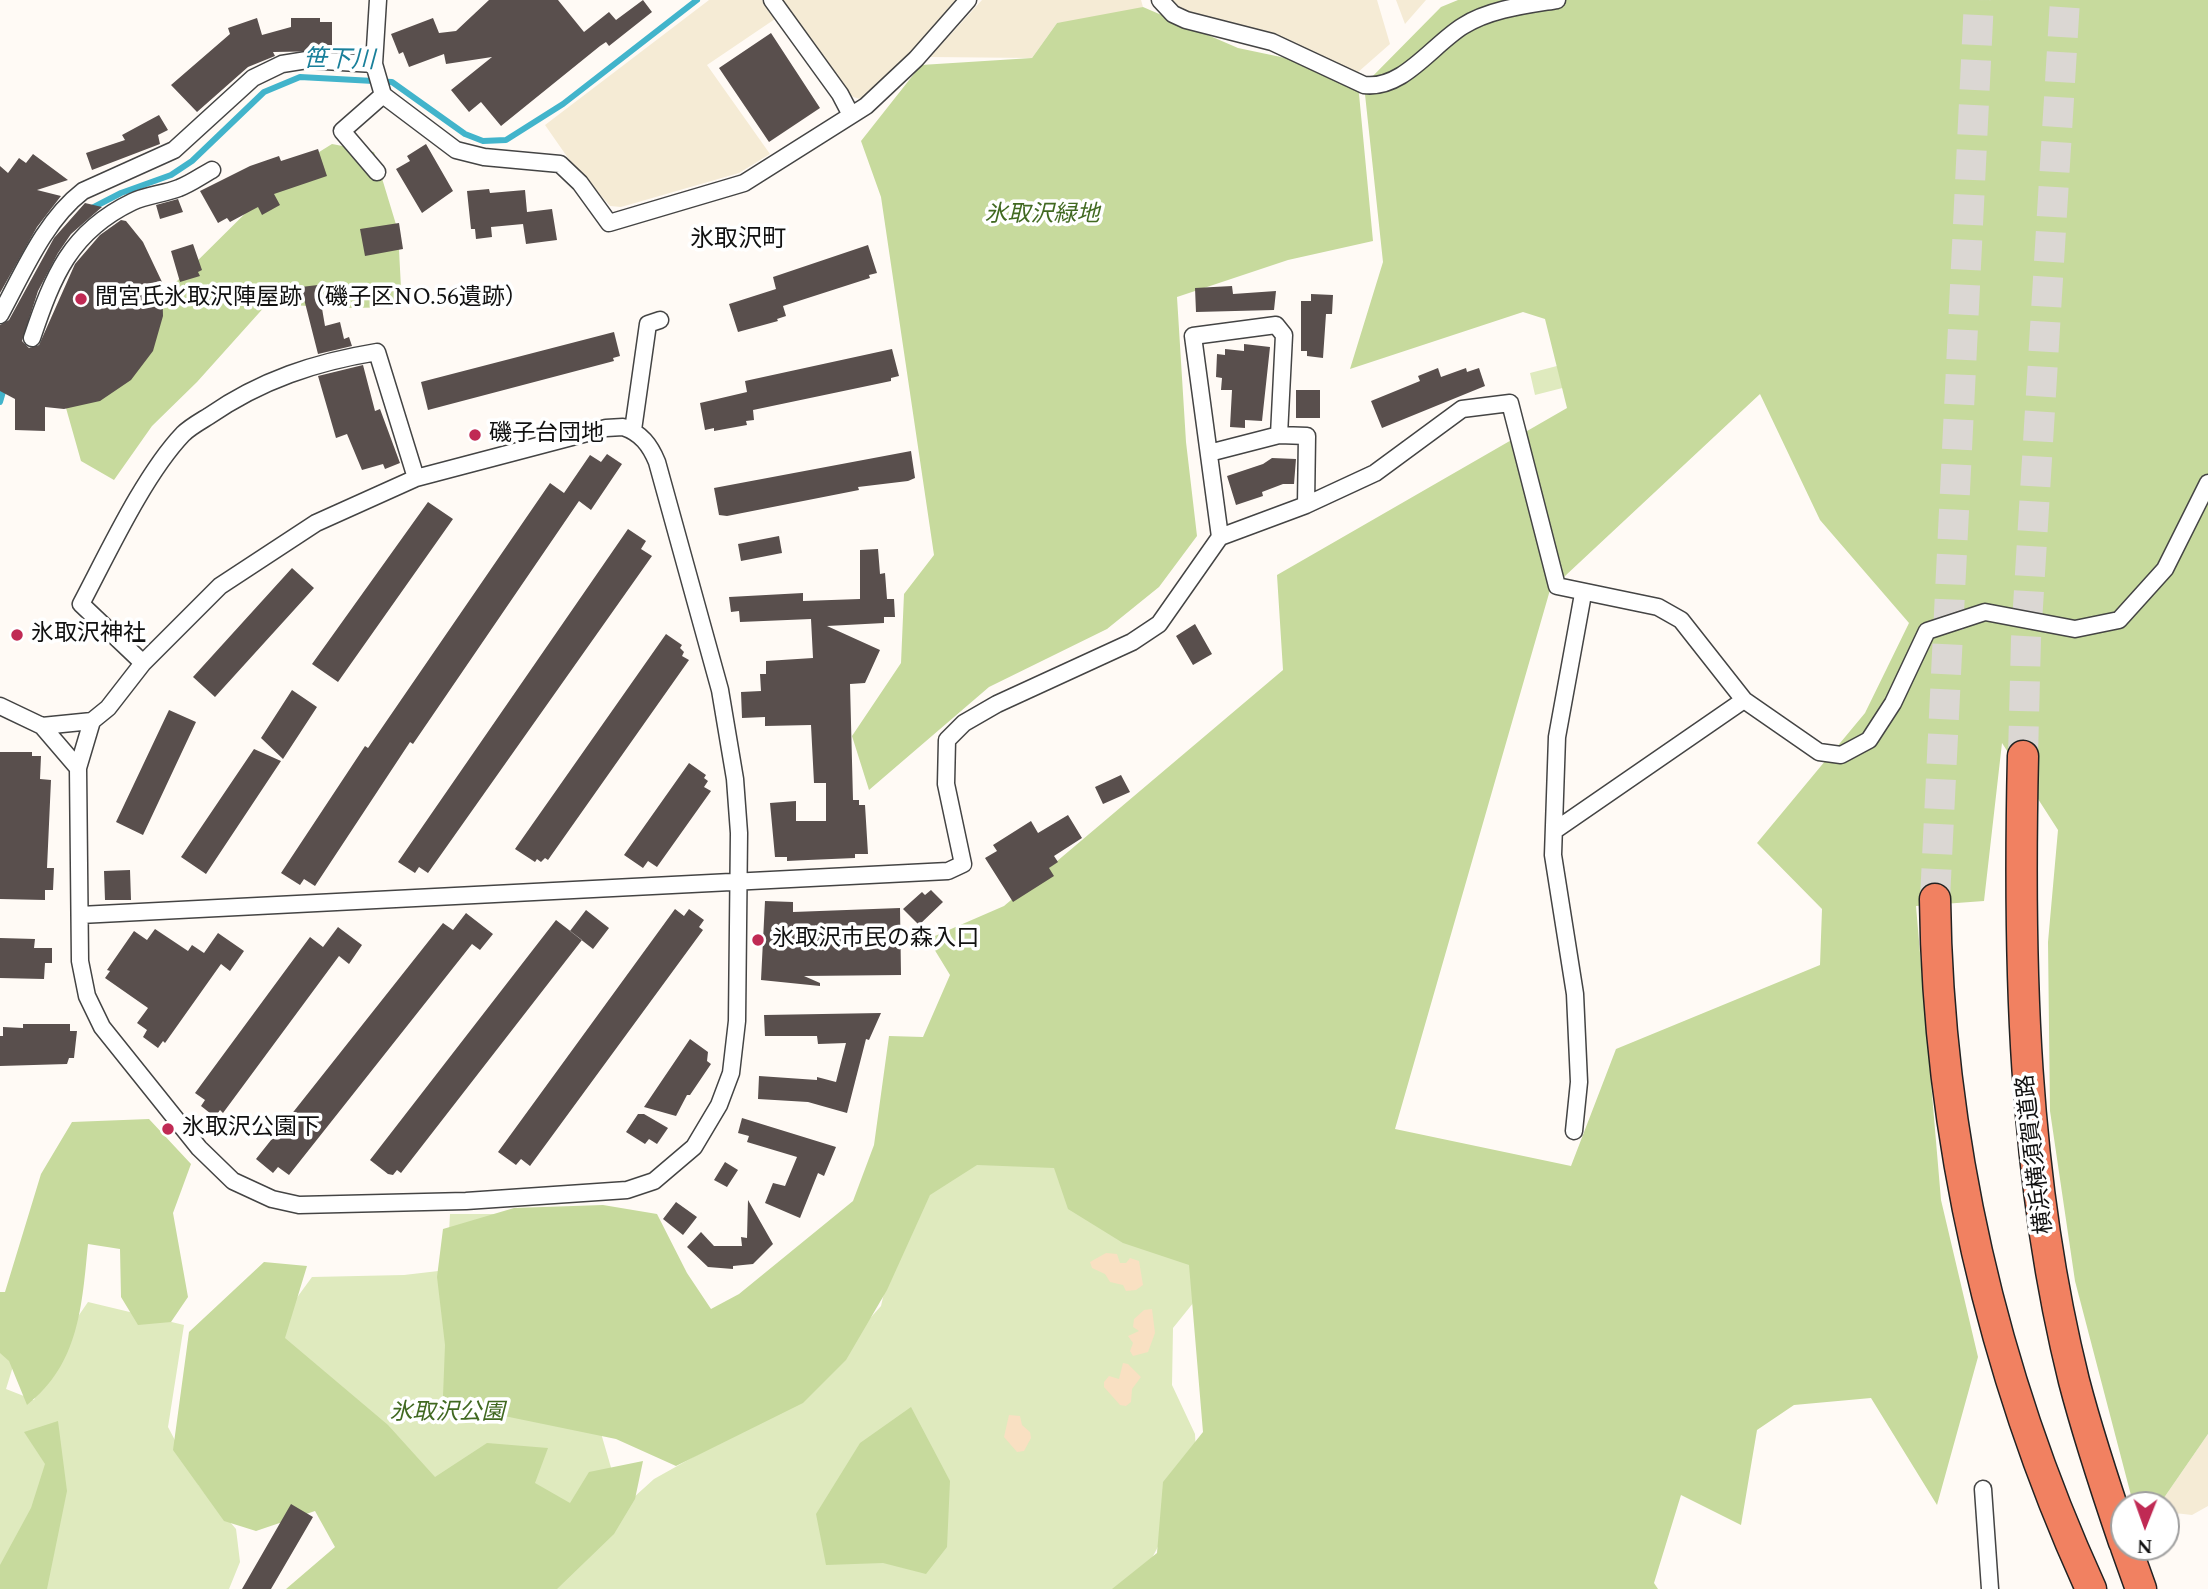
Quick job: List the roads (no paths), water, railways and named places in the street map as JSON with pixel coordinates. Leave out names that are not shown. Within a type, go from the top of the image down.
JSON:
[{"type":"highway","name":"横浜横須賀道路","points":[[2023,755],[2020,920],[2024,1022],[2035,1158],[2052,1269],[2074,1380],[2110,1496]]},
{"type":"highway","points":[[1935,899],[1936,972],[1942,1048],[1956,1148],[1984,1285],[2019,1409],[2053,1503],[2091,1589]]},
{"type":"highway","name":"横浜横須賀道路","points":[[2131,1561],[2141,1589]]},
{"type":"street","points":[[378,0],[374,64],[383,95],[456,150],[484,157],[560,164],[580,183],[609,223],[744,183],[866,106],[916,59],[968,0]]},
{"type":"street","points":[[772,0],[840,94],[851,116]]},
{"type":"street","points":[[1160,0],[1173,14],[1186,20],[1272,42],[1364,85],[1378,87],[1405,72],[1463,26],[1480,17],[1557,0]]},
{"type":"street","points":[[0,316],[42,238],[70,201],[83,191],[124,175],[174,150],[253,78],[282,64],[307,60],[374,64]]},
{"type":"street","points":[[377,172],[341,131],[383,95]]},
{"type":"street","points":[[32,338],[49,289],[75,243],[88,230],[133,202],[181,187],[212,170]]},
{"type":"street","points":[[124,175],[133,202]]},
{"type":"street","points":[[633,430],[648,324],[660,320]]},
{"type":"street","points":[[1220,537],[1193,336],[1276,325],[1284,335],[1279,435]]},
{"type":"street","points":[[143,663],[81,604],[145,487],[183,433],[229,402],[269,381],[309,366],[377,352],[416,478]]},
{"type":"street","points":[[80,915],[948,872],[963,864],[946,784],[947,740],[964,723],[997,704],[1132,642],[1159,624],[1220,537],[1306,505],[1376,473],[1462,409],[1510,403],[1557,586],[1583,594],[1658,607],[1681,620],[1744,700],[1819,752],[1841,755],[1869,740],[1893,703],[1927,631],[1985,612],[2076,629],[2119,620],[2165,569],[2208,482]]},
{"type":"street","points":[[42,726],[92,721],[108,708],[143,663],[220,586],[267,552],[327,517],[416,478],[606,428],[633,430],[651,445],[657,462],[720,690],[735,779],[739,833],[737,1021],[731,1073],[719,1105],[694,1147],[654,1181],[627,1190],[558,1197],[299,1205],[272,1199],[233,1181],[199,1147],[102,1027],[87,996],[80,961],[78,768],[92,721]]},
{"type":"street","points":[[1209,453],[1279,435],[1307,436],[1306,505]]},
{"type":"street","points":[[1574,1131],[1578,1082],[1575,995],[1553,855],[1557,737],[1583,594]]},
{"type":"street","points":[[1554,831],[1744,700]]},
{"type":"street","points":[[0,706],[42,726],[78,768]]},
{"type":"street","points":[[1983,1489],[1990,1589]]},
{"type":"waterway","name":"笹下川","points":[[92,208],[121,193],[171,175],[192,161],[264,92],[300,77],[392,82],[465,134],[483,141],[506,140],[563,104],[697,0]]},
{"type":"waterway","name":"笹下川","points":[[0,402],[5,385]]},
{"type":"tunnel","points":[[1935,899],[1979,0]]},
{"type":"tunnel","points":[[2023,756],[2026,639],[2065,0]]},
{"type":"place","name":"間宮氏氷取沢陣屋跡（磯子区NO.56遺跡）","points":[[81,299]]},
{"type":"place","name":"磯子台団地","points":[[475,435]]},
{"type":"place","name":"氷取沢神社","points":[[17,635]]},
{"type":"place","name":"氷取沢市民の森入口","points":[[758,940]]},
{"type":"place","name":"氷取沢公園下","points":[[168,1129]]},
{"type":"district","name":"氷取沢町","points":[[738,241]]},
{"type":"park label","name":"氷取沢緑地","points":[[1042,216]]},
{"type":"park label","name":"氷取沢公園","points":[[447,1414]]}]
